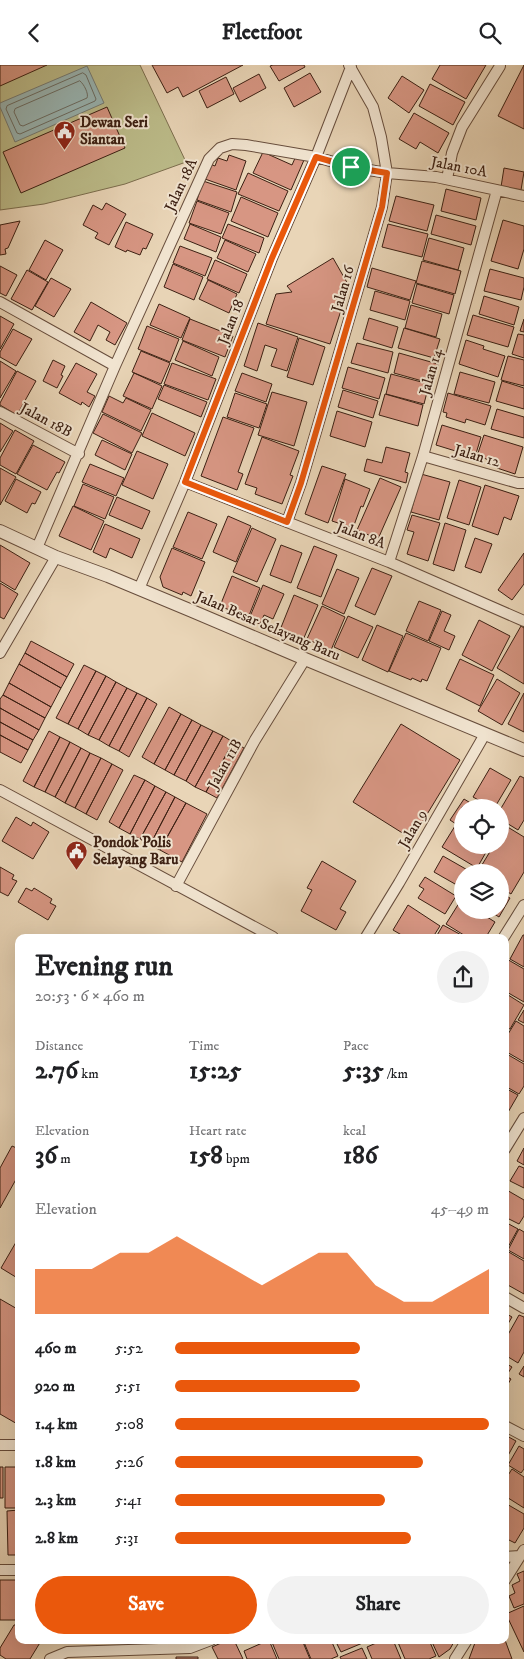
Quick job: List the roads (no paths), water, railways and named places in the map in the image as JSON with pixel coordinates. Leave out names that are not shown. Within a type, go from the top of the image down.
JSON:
[{"type":"street","name":"Jalan 18","points":[[139,589],[185,482],[272,258],[316,157],[350,66]]},
{"type":"street","name":"Jalan 16","points":[[287,522],[301,483],[379,216],[387,173],[381,137],[373,107],[350,66]]},
{"type":"street","points":[[447,179],[452,153],[462,127],[500,67]]},
{"type":"street","name":"Jalan 18A","points":[[37,548],[79,454],[115,366],[210,159],[220,148],[232,144],[246,145],[316,157],[351,167],[387,173]]},
{"type":"street","name":"Jalan 10A","points":[[387,173],[436,177],[524,196]]},
{"type":"street","name":"Jalan 14","points":[[389,562],[423,456],[497,190]]},
{"type":"street","points":[[0,302],[115,366]]},
{"type":"street","name":"Jalan 18B","points":[[0,412],[79,454]]},
{"type":"street","name":"Jalan 12","points":[[423,456],[518,483],[524,483]]},
{"type":"street","name":"Jalan 8A","points":[[185,482],[389,562],[524,621]]},
{"type":"street","name":"Jalan Besar Selayang Baru","points":[[0,531],[56,557],[139,589],[524,750]]},
{"type":"street","points":[[0,653],[56,557]]},
{"type":"street","name":"Jalan 11B","points":[[176,886],[255,740],[305,659]]},
{"type":"street","name":"Jalan 9","points":[[368,934],[485,734]]},
{"type":"street","points":[[0,790],[267,934]]},
{"type":"street","points":[[506,934],[524,905]]},
{"type":"street","points":[[509,1142],[524,1118]]},
{"type":"street","points":[[509,1299],[524,1308]]},
{"type":"street","points":[[509,1428],[524,1436]]},
{"type":"street","points":[[0,1445],[15,1445]]},
{"type":"street","points":[[509,1556],[522,1553]]},
{"type":"street","points":[[509,1574],[522,1553]]},
{"type":"street","points":[[0,1570],[15,1569]]},
{"type":"street","points":[[50,1659],[67,1652],[190,1647],[199,1644]]},
{"type":"street","points":[[455,1659],[464,1644]]},
{"type":"water","points":[[87,66],[104,103],[15,142],[0,103]]},
{"type":"place","name":"Dewan Seri Siantan","points":[[64,150]]},
{"type":"place","name":"Pondok Polis Selayang Baru","points":[[77,870]]}]
